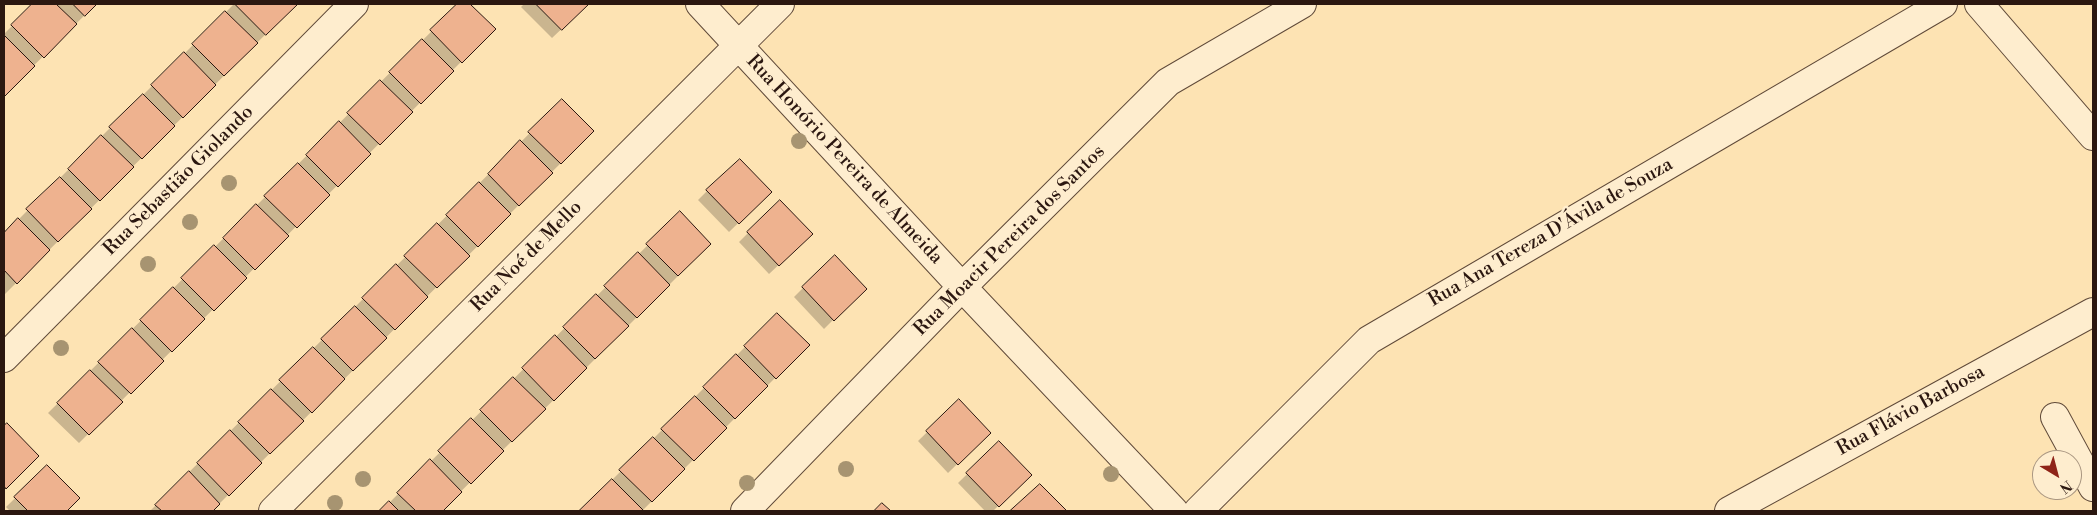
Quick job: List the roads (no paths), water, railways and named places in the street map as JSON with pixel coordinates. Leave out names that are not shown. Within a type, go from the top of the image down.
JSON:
[{"type":"street","name":"Rua Sebastião Giolando","points":[[4,358],[354,4]]},
{"type":"street","name":"Rua Honório Pereira de Almeida","points":[[700,4],[962,288],[1174,511]]},
{"type":"street","name":"Rua Noé de Mello","points":[[273,511],[780,4]]},
{"type":"street","name":"Rua Moacir Pereira dos Santos","points":[[745,511],[962,288],[1168,82],[1302,4]]},
{"type":"street","name":"Rua Ana Tereza D'Ávila de Souza","points":[[1198,511],[1369,340],[1943,4]]},
{"type":"street","points":[[1979,4],[2093,136]]},
{"type":"street","name":"Rua Flávio Barbosa","points":[[1730,511],[2093,312]]},
{"type":"street","points":[[2056,417],[2093,487]]}]
